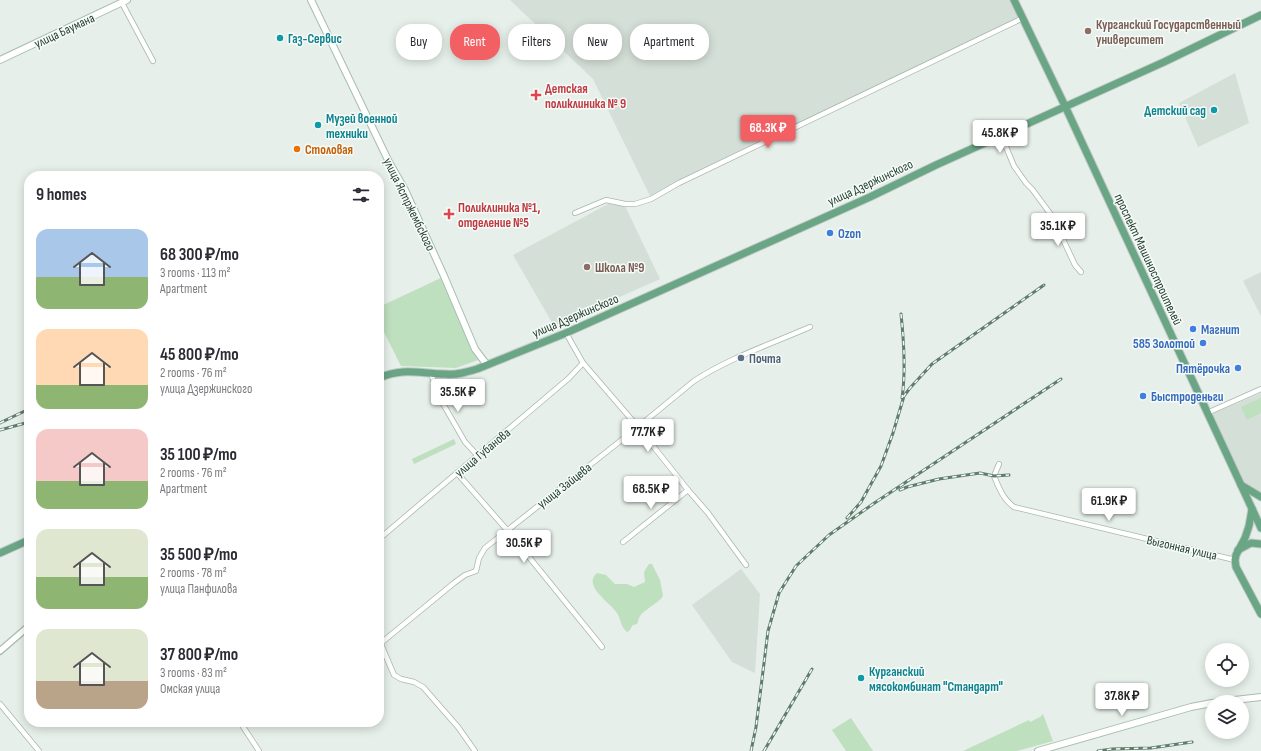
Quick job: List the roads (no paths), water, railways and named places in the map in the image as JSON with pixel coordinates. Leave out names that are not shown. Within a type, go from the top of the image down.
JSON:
[{"type":"main road","name":"улица Ястржембского","points":[[311,0],[389,162],[405,190],[475,349],[486,365]]},
{"type":"main road","name":"проспект Машиностроителей","points":[[1014,0],[1065,106],[1261,528]]},
{"type":"main road","name":"улица Баумана","points":[[0,60],[125,1]]},
{"type":"main road","name":"улица Дзержинского","points":[[384,376],[398,372],[456,374],[466,372],[566,333],[870,197],[1001,135],[1164,62],[1261,15]]},
{"type":"main road","points":[[1240,484],[1261,497]]},
{"type":"main road","points":[[1252,509],[1249,526],[1235,560],[1236,567],[1261,614]]},
{"type":"main road","points":[[0,553],[24,542]]},
{"type":"main road","points":[[1238,551],[1251,543],[1261,544]]},
{"type":"main road","points":[[1249,698],[1261,697]]},
{"type":"main road","points":[[1038,751],[1184,709],[1205,704]]},
{"type":"street","points":[[125,1],[154,61]]},
{"type":"street","points":[[575,213],[606,200],[625,204],[635,204],[651,199],[703,171],[1023,18]]},
{"type":"street","points":[[1001,135],[1014,166],[1052,216],[1075,264],[1081,272]]},
{"type":"street","name":"улица Зайцева","points":[[384,639],[454,582],[465,575],[476,571],[482,552],[506,530],[638,427],[694,381],[704,374],[810,327]]},
{"type":"street","points":[[566,333],[583,363],[638,427],[708,513],[746,565]]},
{"type":"street","name":"улица Губанова","points":[[384,535],[457,472],[478,456],[568,378],[583,363]]},
{"type":"street","points":[[431,373],[438,395],[465,442],[478,456]]},
{"type":"street","points":[[1207,413],[1261,390]]},
{"type":"street","name":"Выгонная улица","points":[[999,464],[994,476],[1007,502],[1014,506],[1235,560]]},
{"type":"street","points":[[457,472],[602,647]]},
{"type":"street","points":[[624,542],[688,490]]},
{"type":"street","points":[[0,652],[24,630]]},
{"type":"street","points":[[384,651],[394,675],[401,679],[414,682],[423,688],[458,727],[475,751]]},
{"type":"street","points":[[0,704],[39,751]]},
{"type":"street","points":[[243,727],[259,751]]},
{"type":"railway","points":[[847,518],[861,502],[881,466],[904,396],[910,388],[932,364],[1044,285]]},
{"type":"railway","points":[[901,314],[904,356],[902,398]]},
{"type":"railway","points":[[751,751],[756,727],[768,631],[779,593],[796,566],[829,535],[1061,379]]},
{"type":"railway","points":[[0,423],[24,411]]},
{"type":"railway","points":[[0,430],[24,423]]},
{"type":"railway","points":[[900,490],[939,479],[980,473],[994,476],[1009,475]]},
{"type":"railway","points":[[764,751],[812,669]]},
{"type":"railway","points":[[1098,751],[1112,749],[1151,748],[1192,742]]},
{"type":"place","name":"Курганский Государственный университет","points":[[1088,31]]},
{"type":"place","name":"Газ-Сервис","points":[[280,38]]},
{"type":"place","name":"Детская поликлиника № 9","points":[[536,95]]},
{"type":"place","name":"Детский сад","points":[[1214,110]]},
{"type":"place","name":"Музей военной техники","points":[[318,125]]},
{"type":"place","name":"Столовая","points":[[297,149]]},
{"type":"place","name":"Поликлиника №1, отделение №5","points":[[449,214]]},
{"type":"place","name":"Ozon","points":[[830,233]]},
{"type":"place","name":"Школа №9","points":[[587,267]]},
{"type":"place","name":"Магнит","points":[[1193,329]]},
{"type":"place","name":"585 Золотой","points":[[1203,343]]},
{"type":"place","name":"Почта","points":[[741,358]]},
{"type":"place","name":"Пятёрочка","points":[[1238,368]]},
{"type":"place","name":"Быстроденьги","points":[[1143,396]]},
{"type":"place","name":"Курганский мясокомбинат \"Стандарт\"","points":[[861,678]]}]
